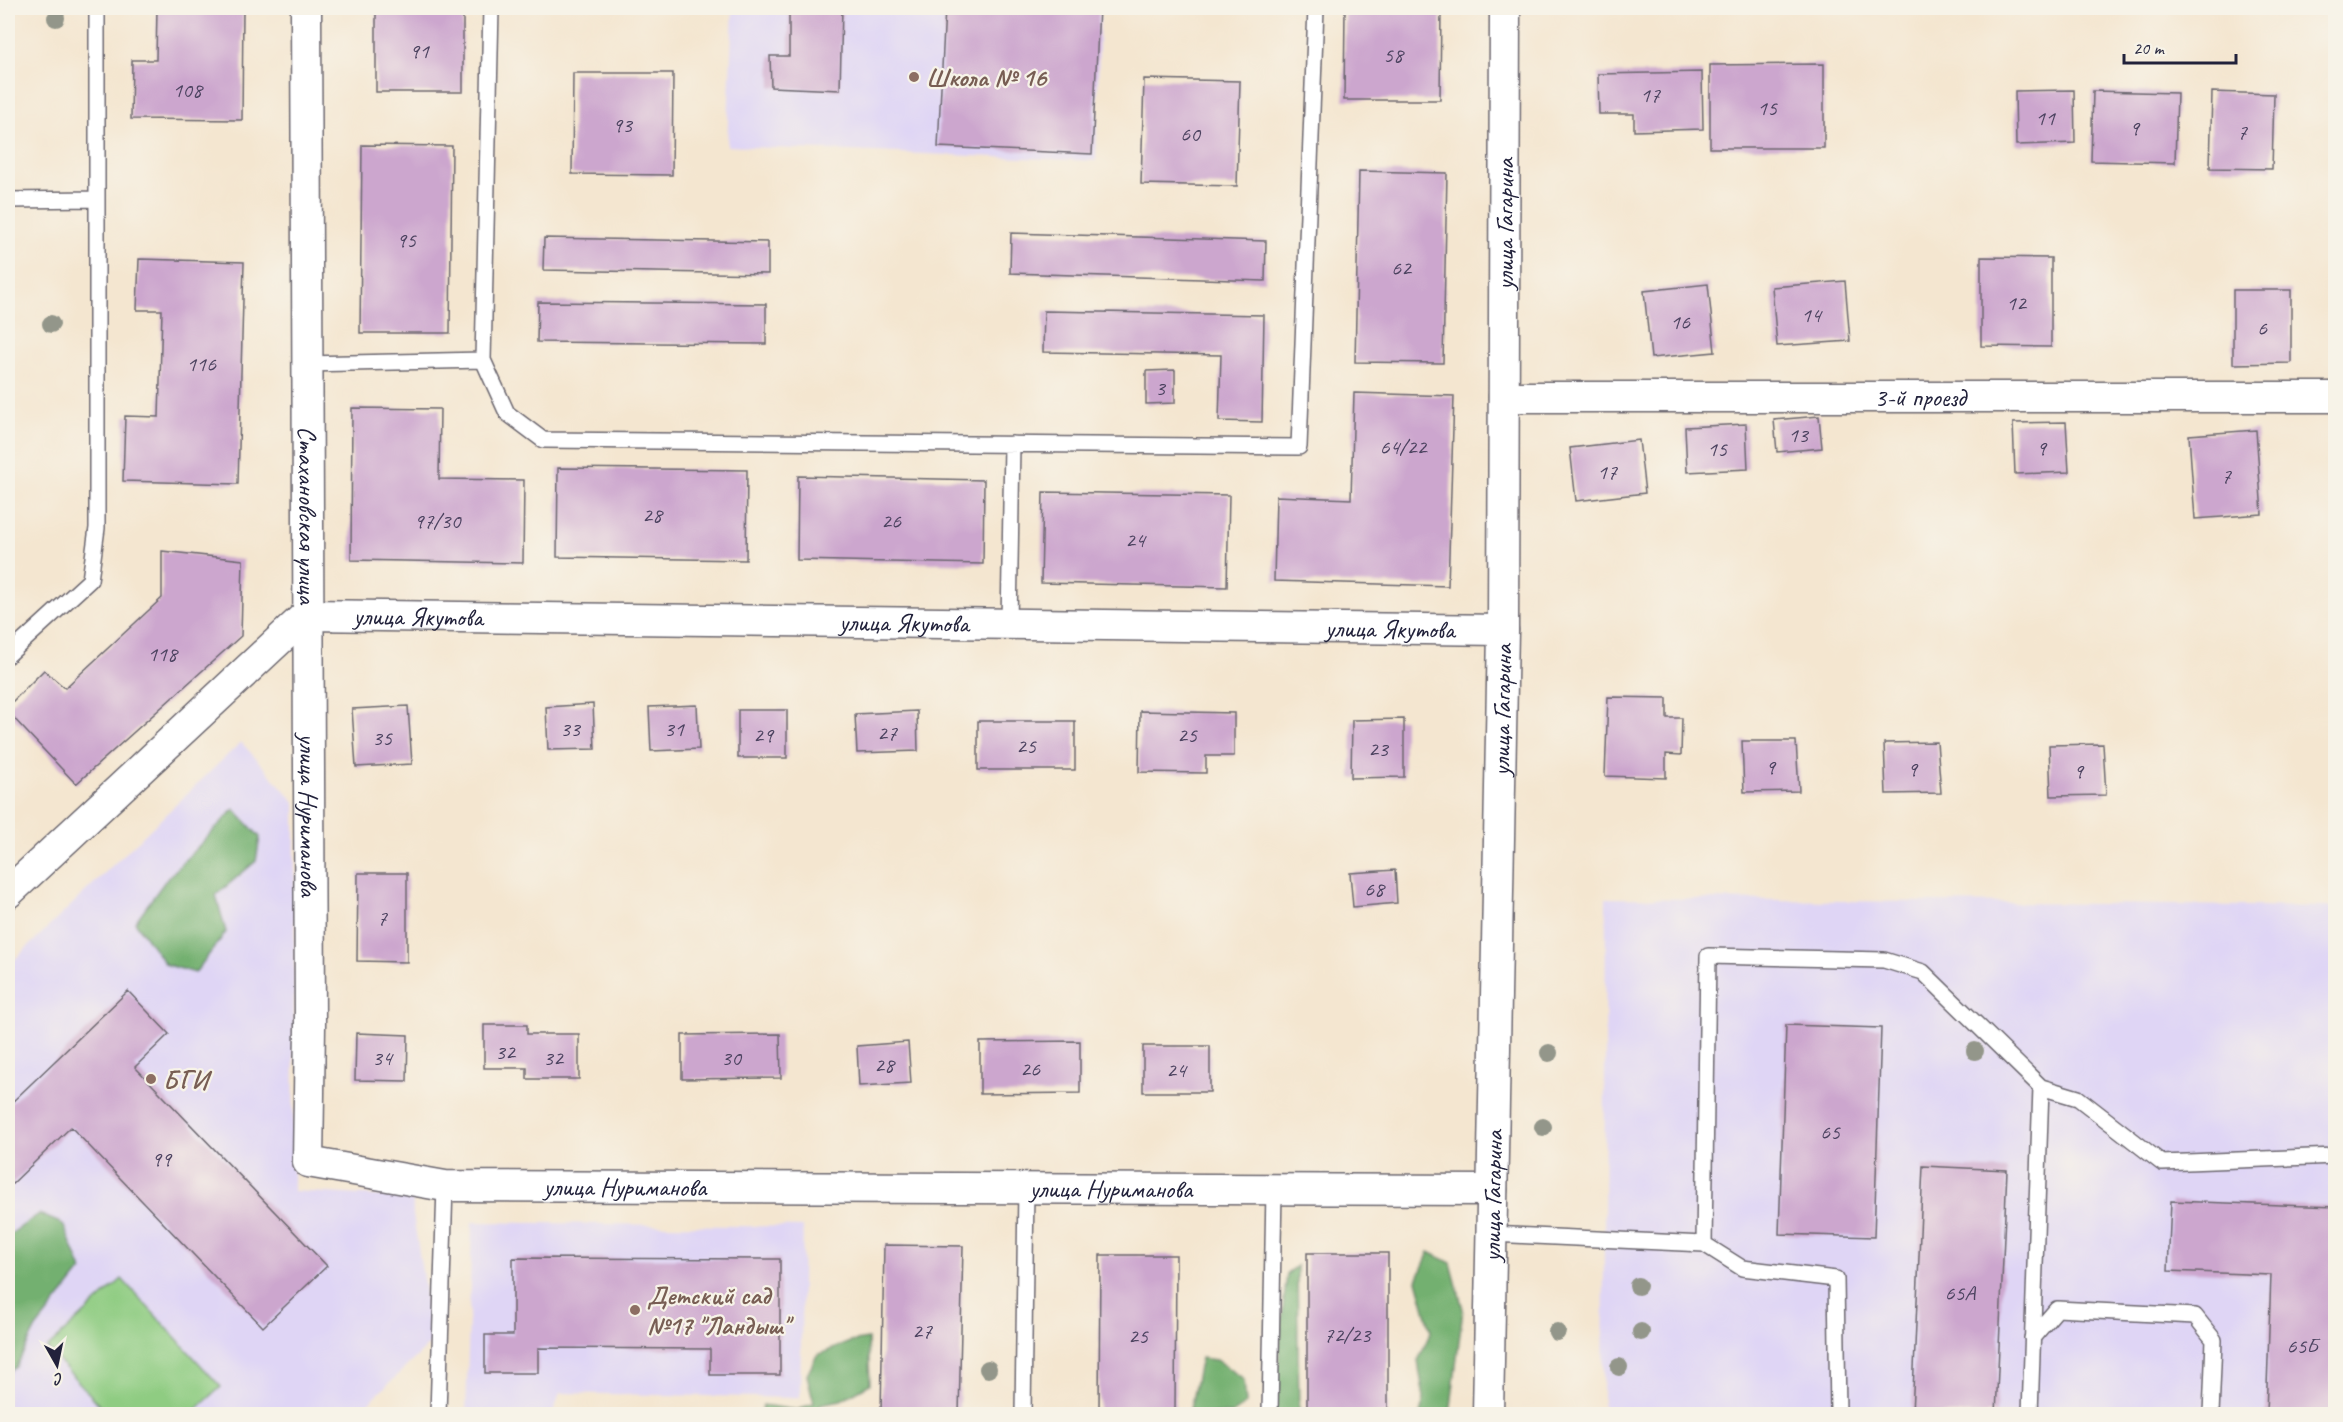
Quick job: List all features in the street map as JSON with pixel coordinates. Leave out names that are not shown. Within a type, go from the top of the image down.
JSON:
[{"type":"street","name":"Стахановская улица","points":[[8,893],[306,615],[306,8]]},
{"type":"street","name":"улица Гагарина","points":[[1488,1414],[1503,630],[1505,8]]},
{"type":"street","name":"3-й проезд","points":[[1504,397],[2336,397]]},
{"type":"street","name":"улица Якутова","points":[[306,615],[1503,630]]},
{"type":"street","name":"улица Нуриманова","points":[[306,615],[308,1162],[446,1186],[1492,1190]]},
{"type":"lane","points":[[8,656],[90,580],[97,528],[97,8]]},
{"type":"lane","points":[[491,8],[483,360],[507,413],[543,440],[1299,447],[1316,8]]},
{"type":"lane","points":[[8,200],[97,199]]},
{"type":"lane","points":[[306,364],[483,360]]},
{"type":"lane","points":[[1009,624],[1012,444]]},
{"type":"lane","points":[[1704,1244],[1708,956],[1884,960],[1923,972],[2041,1087],[2078,1098],[2162,1163],[2336,1156]]},
{"type":"lane","points":[[2030,1414],[2041,1087]]},
{"type":"lane","points":[[438,1414],[446,1186]]},
{"type":"lane","points":[[1023,1414],[1026,1188]]},
{"type":"lane","points":[[1270,1414],[1274,1189]]},
{"type":"lane","points":[[1491,1234],[1704,1244],[1742,1268],[1836,1279],[1838,1414]]},
{"type":"lane","points":[[2032,1338],[2057,1309],[2195,1316],[2214,1340],[2211,1414]]},
{"type":"shaded area","name":"Школа № 16","points":[[733,8],[1100,8],[1096,161],[727,146]]},
{"type":"shaded area","name":"БГИ","points":[[241,742],[295,802],[293,1191],[413,1198],[413,1214],[433,1341],[357,1414],[8,1414],[8,966]]},
{"type":"shaded area","points":[[1606,898],[2335,907],[2335,1414],[1603,1414]]},
{"type":"shaded area","name":"Детский сад №17 \"Ландыш\"","points":[[472,1222],[803,1227],[800,1398],[560,1393],[553,1414],[466,1414]]},
{"type":"green space","points":[[234,809],[260,837],[256,861],[216,895],[226,932],[195,973],[165,964],[135,922],[165,881]]},
{"type":"green space","points":[[39,1214],[63,1224],[82,1270],[36,1328],[16,1367],[8,1373],[8,1236]]},
{"type":"green space","points":[[1429,1252],[1451,1263],[1463,1309],[1450,1414],[1420,1414],[1424,1399],[1418,1361],[1431,1331],[1417,1280]]},
{"type":"green space","points":[[1297,1266],[1299,1414],[1275,1414],[1287,1274]]},
{"type":"green space","points":[[122,1279],[221,1387],[191,1414],[108,1414],[47,1348]]},
{"type":"green space","points":[[868,1339],[870,1384],[841,1400],[820,1404],[820,1414],[759,1414],[763,1405],[797,1410],[814,1403],[807,1375],[817,1355],[850,1342]]},
{"type":"green space","points":[[1201,1358],[1216,1360],[1244,1379],[1246,1404],[1232,1414],[1189,1414]]},
{"type":"building","points":[[157,8],[243,8],[242,120],[131,119],[132,60],[156,60]]},
{"type":"building","points":[[376,8],[463,8],[463,92],[376,92]]},
{"type":"building","points":[[789,8],[842,8],[840,90],[771,87],[770,56],[789,56]]},
{"type":"building","points":[[945,8],[1099,8],[1092,154],[938,147]]},
{"type":"building","points":[[1345,8],[1441,8],[1440,100],[1344,100]]},
{"type":"building","points":[[1824,64],[1824,148],[1710,148],[1710,65]]},
{"type":"building","points":[[1702,72],[1703,129],[1634,131],[1634,114],[1599,114],[1598,74]]},
{"type":"building","points":[[573,73],[673,73],[672,175],[572,174]]},
{"type":"building","points":[[1144,79],[1240,81],[1237,186],[1141,184]]},
{"type":"building","points":[[2074,90],[2075,143],[2016,145],[2015,91]]},
{"type":"building","points":[[2093,91],[2177,93],[2175,163],[2091,161]]},
{"type":"building","points":[[2212,92],[2274,94],[2272,169],[2210,168]]},
{"type":"building","points":[[362,145],[452,146],[450,333],[360,333]]},
{"type":"building","points":[[1359,171],[1447,173],[1443,363],[1355,362]]},
{"type":"building","points":[[1011,233],[1266,241],[1265,281],[1010,273]]},
{"type":"building","points":[[544,238],[768,242],[768,274],[543,270]]},
{"type":"building","points":[[1981,257],[2051,258],[2051,347],[1981,346]]},
{"type":"building","points":[[139,259],[244,262],[238,484],[123,481],[125,416],[159,417],[162,310],[137,310]]},
{"type":"building","points":[[1845,281],[1850,341],[1777,346],[1772,287]]},
{"type":"building","points":[[1708,284],[1715,352],[1651,358],[1644,291]]},
{"type":"building","points":[[2233,290],[2291,290],[2291,363],[2233,364]]},
{"type":"building","points":[[538,302],[766,304],[766,344],[537,342]]},
{"type":"building","points":[[1044,311],[1264,315],[1262,422],[1219,421],[1221,355],[1043,352]]},
{"type":"building","points":[[1175,370],[1175,403],[1146,404],[1146,371]]},
{"type":"building","points":[[1354,393],[1454,396],[1448,586],[1274,581],[1276,496],[1351,499]]},
{"type":"building","points":[[352,408],[440,409],[439,479],[524,480],[523,563],[351,560]]},
{"type":"building","points":[[1819,416],[1822,448],[1777,452],[1774,420]]},
{"type":"building","points":[[2066,422],[2069,472],[2015,474],[2013,423]]},
{"type":"building","points":[[1746,424],[1748,469],[1687,472],[1685,427]]},
{"type":"building","points":[[2256,430],[2262,514],[2195,519],[2189,435]]},
{"type":"building","points":[[1639,440],[1645,493],[1576,501],[1570,448]]},
{"type":"building","points":[[558,468],[747,470],[746,560],[557,557]]},
{"type":"building","points":[[798,476],[984,480],[983,564],[797,560]]},
{"type":"building","points":[[1043,492],[1229,495],[1227,587],[1041,583]]},
{"type":"building","points":[[162,551],[243,560],[241,636],[76,784],[8,712],[8,706],[44,670],[65,688],[162,598]]},
{"type":"building","points":[[1608,697],[1667,698],[1667,718],[1682,718],[1681,755],[1666,754],[1666,778],[1605,776]]},
{"type":"building","points":[[593,704],[595,749],[548,750],[546,707]]},
{"type":"building","points":[[697,705],[699,749],[651,751],[649,707]]},
{"type":"building","points":[[408,706],[412,764],[356,767],[352,709]]},
{"type":"building","points":[[738,710],[787,710],[787,758],[738,758]]},
{"type":"building","points":[[917,711],[918,751],[857,753],[855,714]]},
{"type":"building","points":[[1140,711],[1234,713],[1234,756],[1206,756],[1206,773],[1139,772]]},
{"type":"building","points":[[1404,719],[1404,777],[1351,778],[1352,720]]},
{"type":"building","points":[[978,721],[1075,721],[1075,770],[978,770]]},
{"type":"building","points":[[1742,741],[1796,741],[1799,791],[1744,792]]},
{"type":"building","points":[[1937,742],[1941,793],[1886,794],[1884,743]]},
{"type":"building","points":[[2103,744],[2106,795],[2051,796],[2049,745]]},
{"type":"building","points":[[1395,870],[1397,903],[1353,907],[1350,873]]},
{"type":"building","points":[[358,873],[407,873],[407,962],[357,961]]},
{"type":"building","points":[[128,991],[169,1034],[135,1067],[327,1266],[263,1327],[71,1127],[8,1188],[8,1106]]},
{"type":"building","points":[[484,1025],[527,1025],[527,1034],[579,1034],[579,1079],[527,1079],[527,1068],[484,1068]]},
{"type":"building","points":[[1786,1025],[1881,1028],[1874,1237],[1779,1234]]},
{"type":"building","points":[[356,1033],[408,1035],[407,1081],[355,1080]]},
{"type":"building","points":[[780,1034],[781,1078],[682,1079],[682,1035]]},
{"type":"building","points":[[1080,1041],[1080,1093],[980,1094],[980,1042]]},
{"type":"building","points":[[908,1042],[911,1083],[859,1086],[857,1046]]},
{"type":"building","points":[[1143,1046],[1210,1046],[1210,1092],[1143,1092]]},
{"type":"building","points":[[1923,1166],[2007,1170],[1996,1414],[1912,1414]]},
{"type":"building","points":[[2171,1201],[2336,1207],[2336,1414],[2266,1414],[2271,1275],[2168,1271]]},
{"type":"building","points":[[884,1245],[963,1246],[959,1414],[881,1414]]},
{"type":"building","points":[[1307,1253],[1388,1253],[1388,1414],[1307,1414]]},
{"type":"building","points":[[1100,1255],[1176,1255],[1175,1414],[1099,1414]]},
{"type":"building","points":[[513,1258],[780,1259],[780,1375],[710,1375],[710,1349],[538,1348],[538,1373],[485,1373],[485,1335],[513,1335]]},
{"type":"place","name":"Школа № 16","points":[[914,77]]},
{"type":"place","name":"БГИ","points":[[151,1079]]},
{"type":"place","name":"Детский сад №17 \"Ландыш\"","points":[[635,1310]]}]
